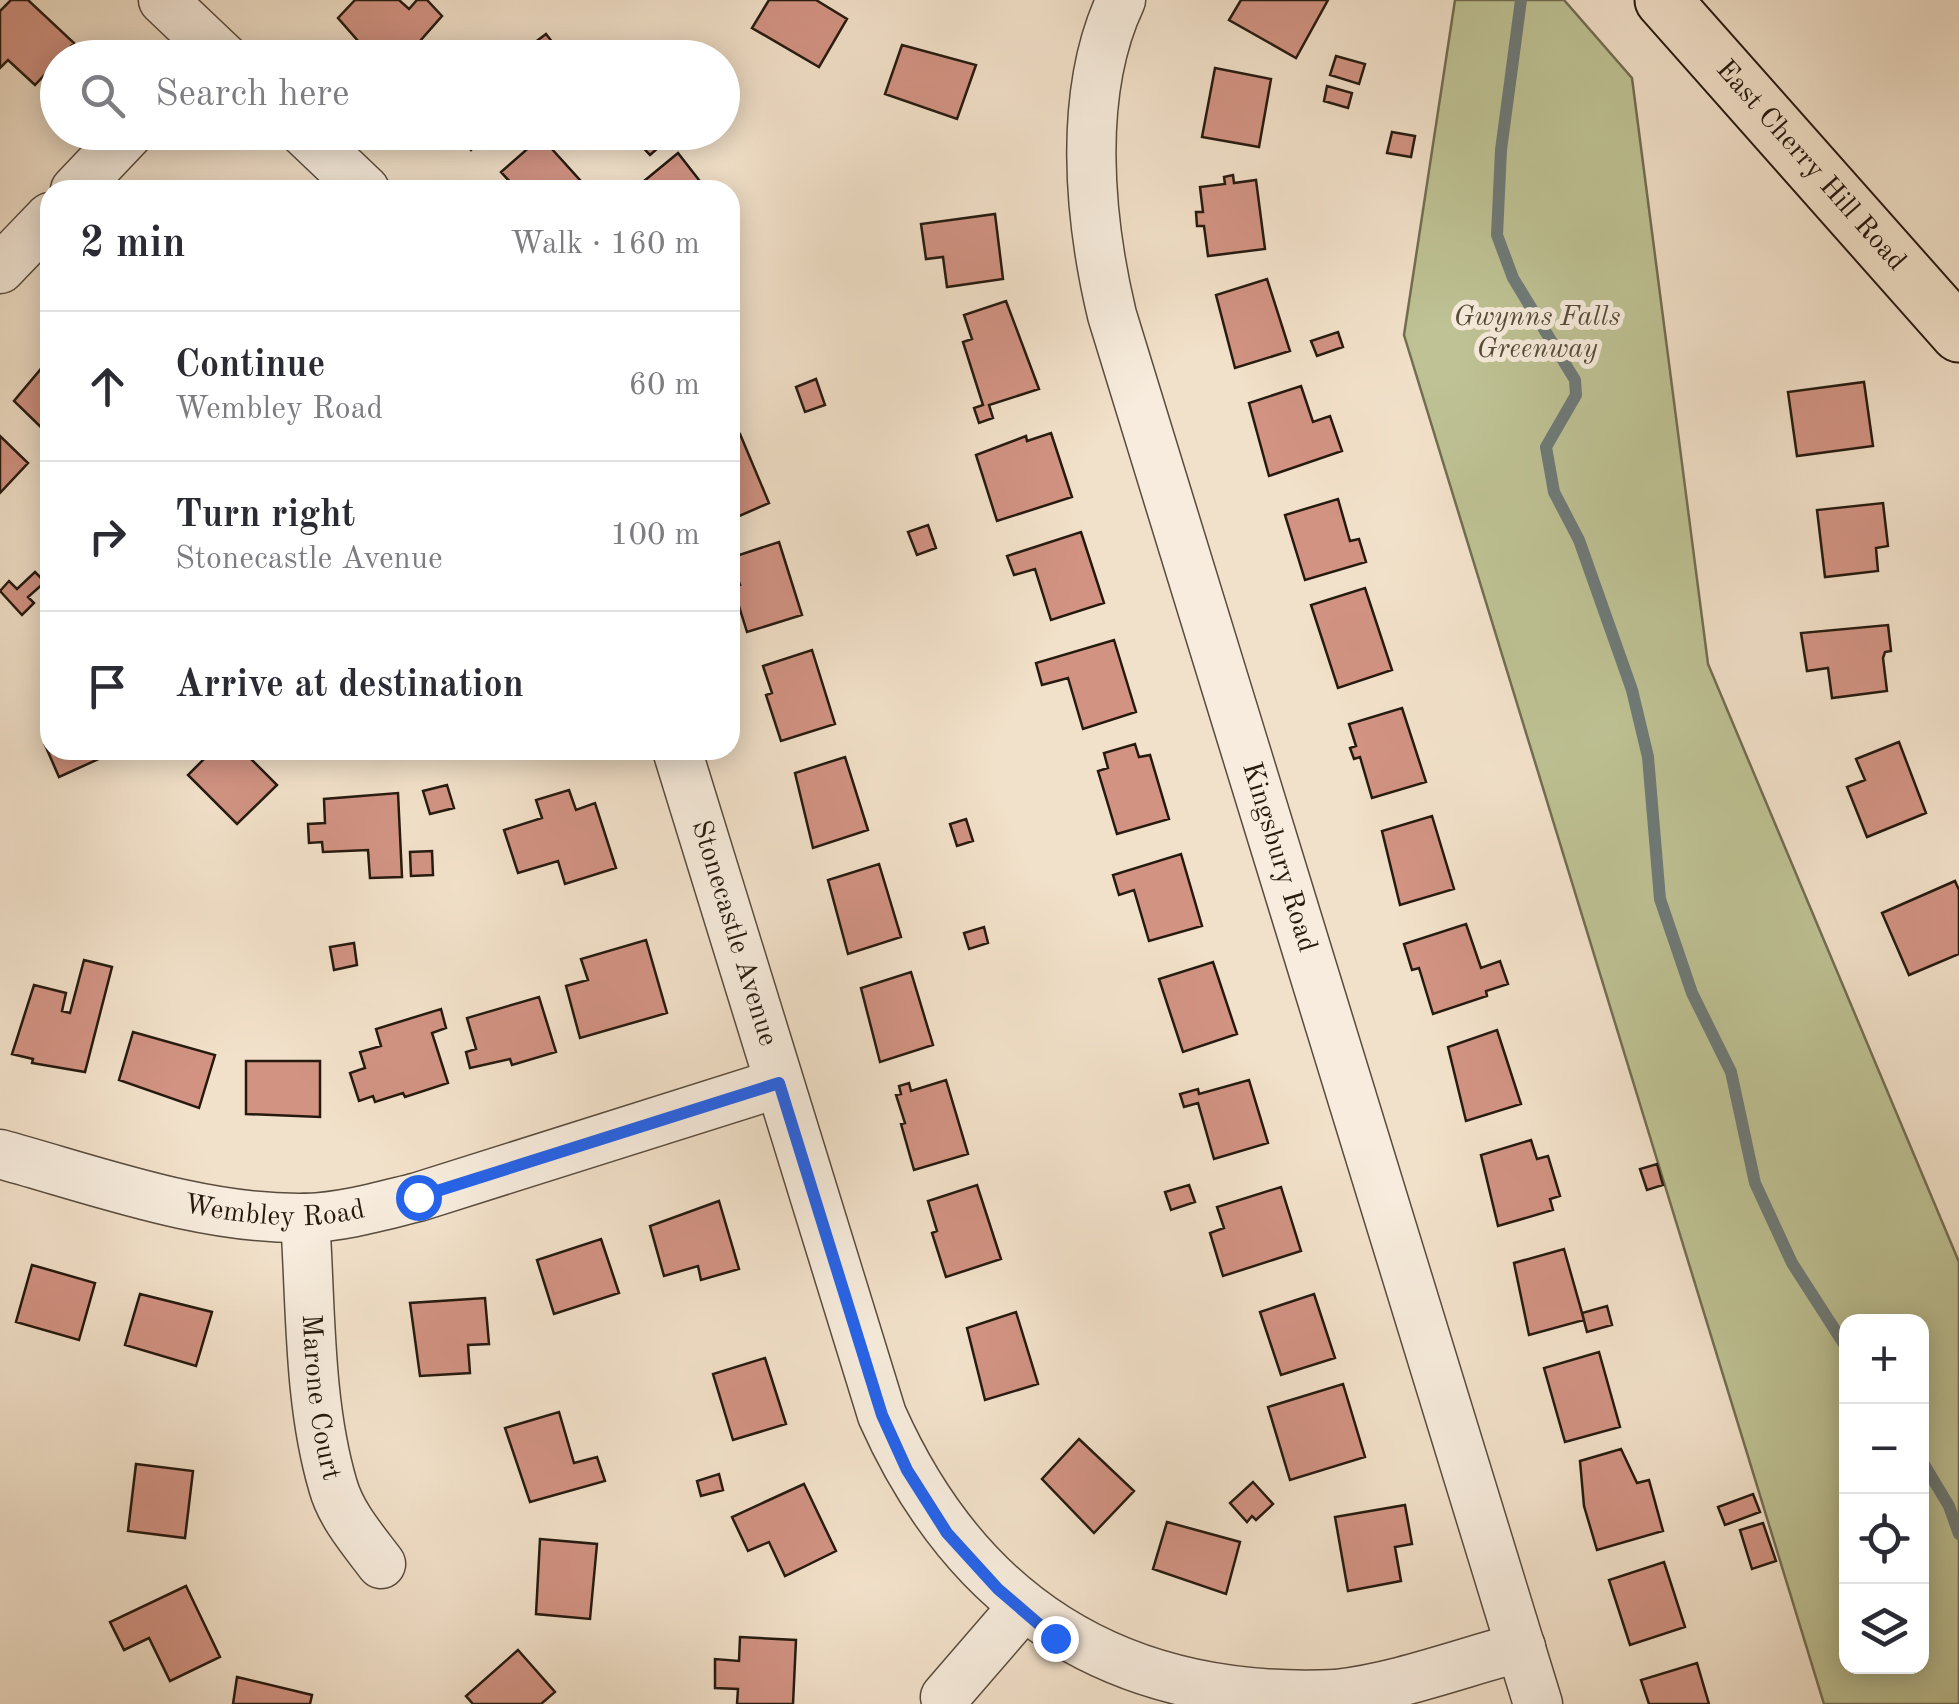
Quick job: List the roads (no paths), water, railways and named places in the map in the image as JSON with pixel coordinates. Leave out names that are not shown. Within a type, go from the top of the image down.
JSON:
[{"type":"main road","name":"East Cherry Hill Road","points":[[1663,0],[1959,334]]},
{"type":"street","points":[[163,0],[200,40]]},
{"type":"street","name":"Kingsbury Road","points":[[1107,4],[1093,125],[1092,190],[1096,249],[1112,315],[1538,1704]]},
{"type":"street","points":[[85,180],[113,150]]},
{"type":"street","points":[[323,150],[354,180]]},
{"type":"street","points":[[0,269],[40,227]]},
{"type":"street","name":"Stonecastle Avenue","points":[[680,760],[882,1415],[907,1470],[947,1533],[1055,1638],[1108,1667],[1214,1696],[1278,1700],[1341,1694],[1520,1647]]},
{"type":"street","name":"Wembley Road","points":[[0,1154],[192,1204],[305,1218],[361,1212],[418,1197],[779,1083]]},
{"type":"street","name":"Marone Court","points":[[305,1218],[319,1419],[333,1488],[349,1522],[381,1564]]},
{"type":"street","points":[[945,1697],[1021,1608]]},
{"type":"waterway","points":[[1521,0],[1501,150],[1497,235],[1513,278],[1575,380],[1576,395],[1546,447],[1554,492],[1579,540],[1632,690],[1648,757],[1660,899],[1692,993],[1731,1072],[1755,1183],[1792,1263],[1839,1336]]},
{"type":"waterway","points":[[1929,1473],[1949,1506],[1959,1534]]},
{"type":"park label","name":"Gwynns Falls Greenway","points":[[1537,334]]}]
